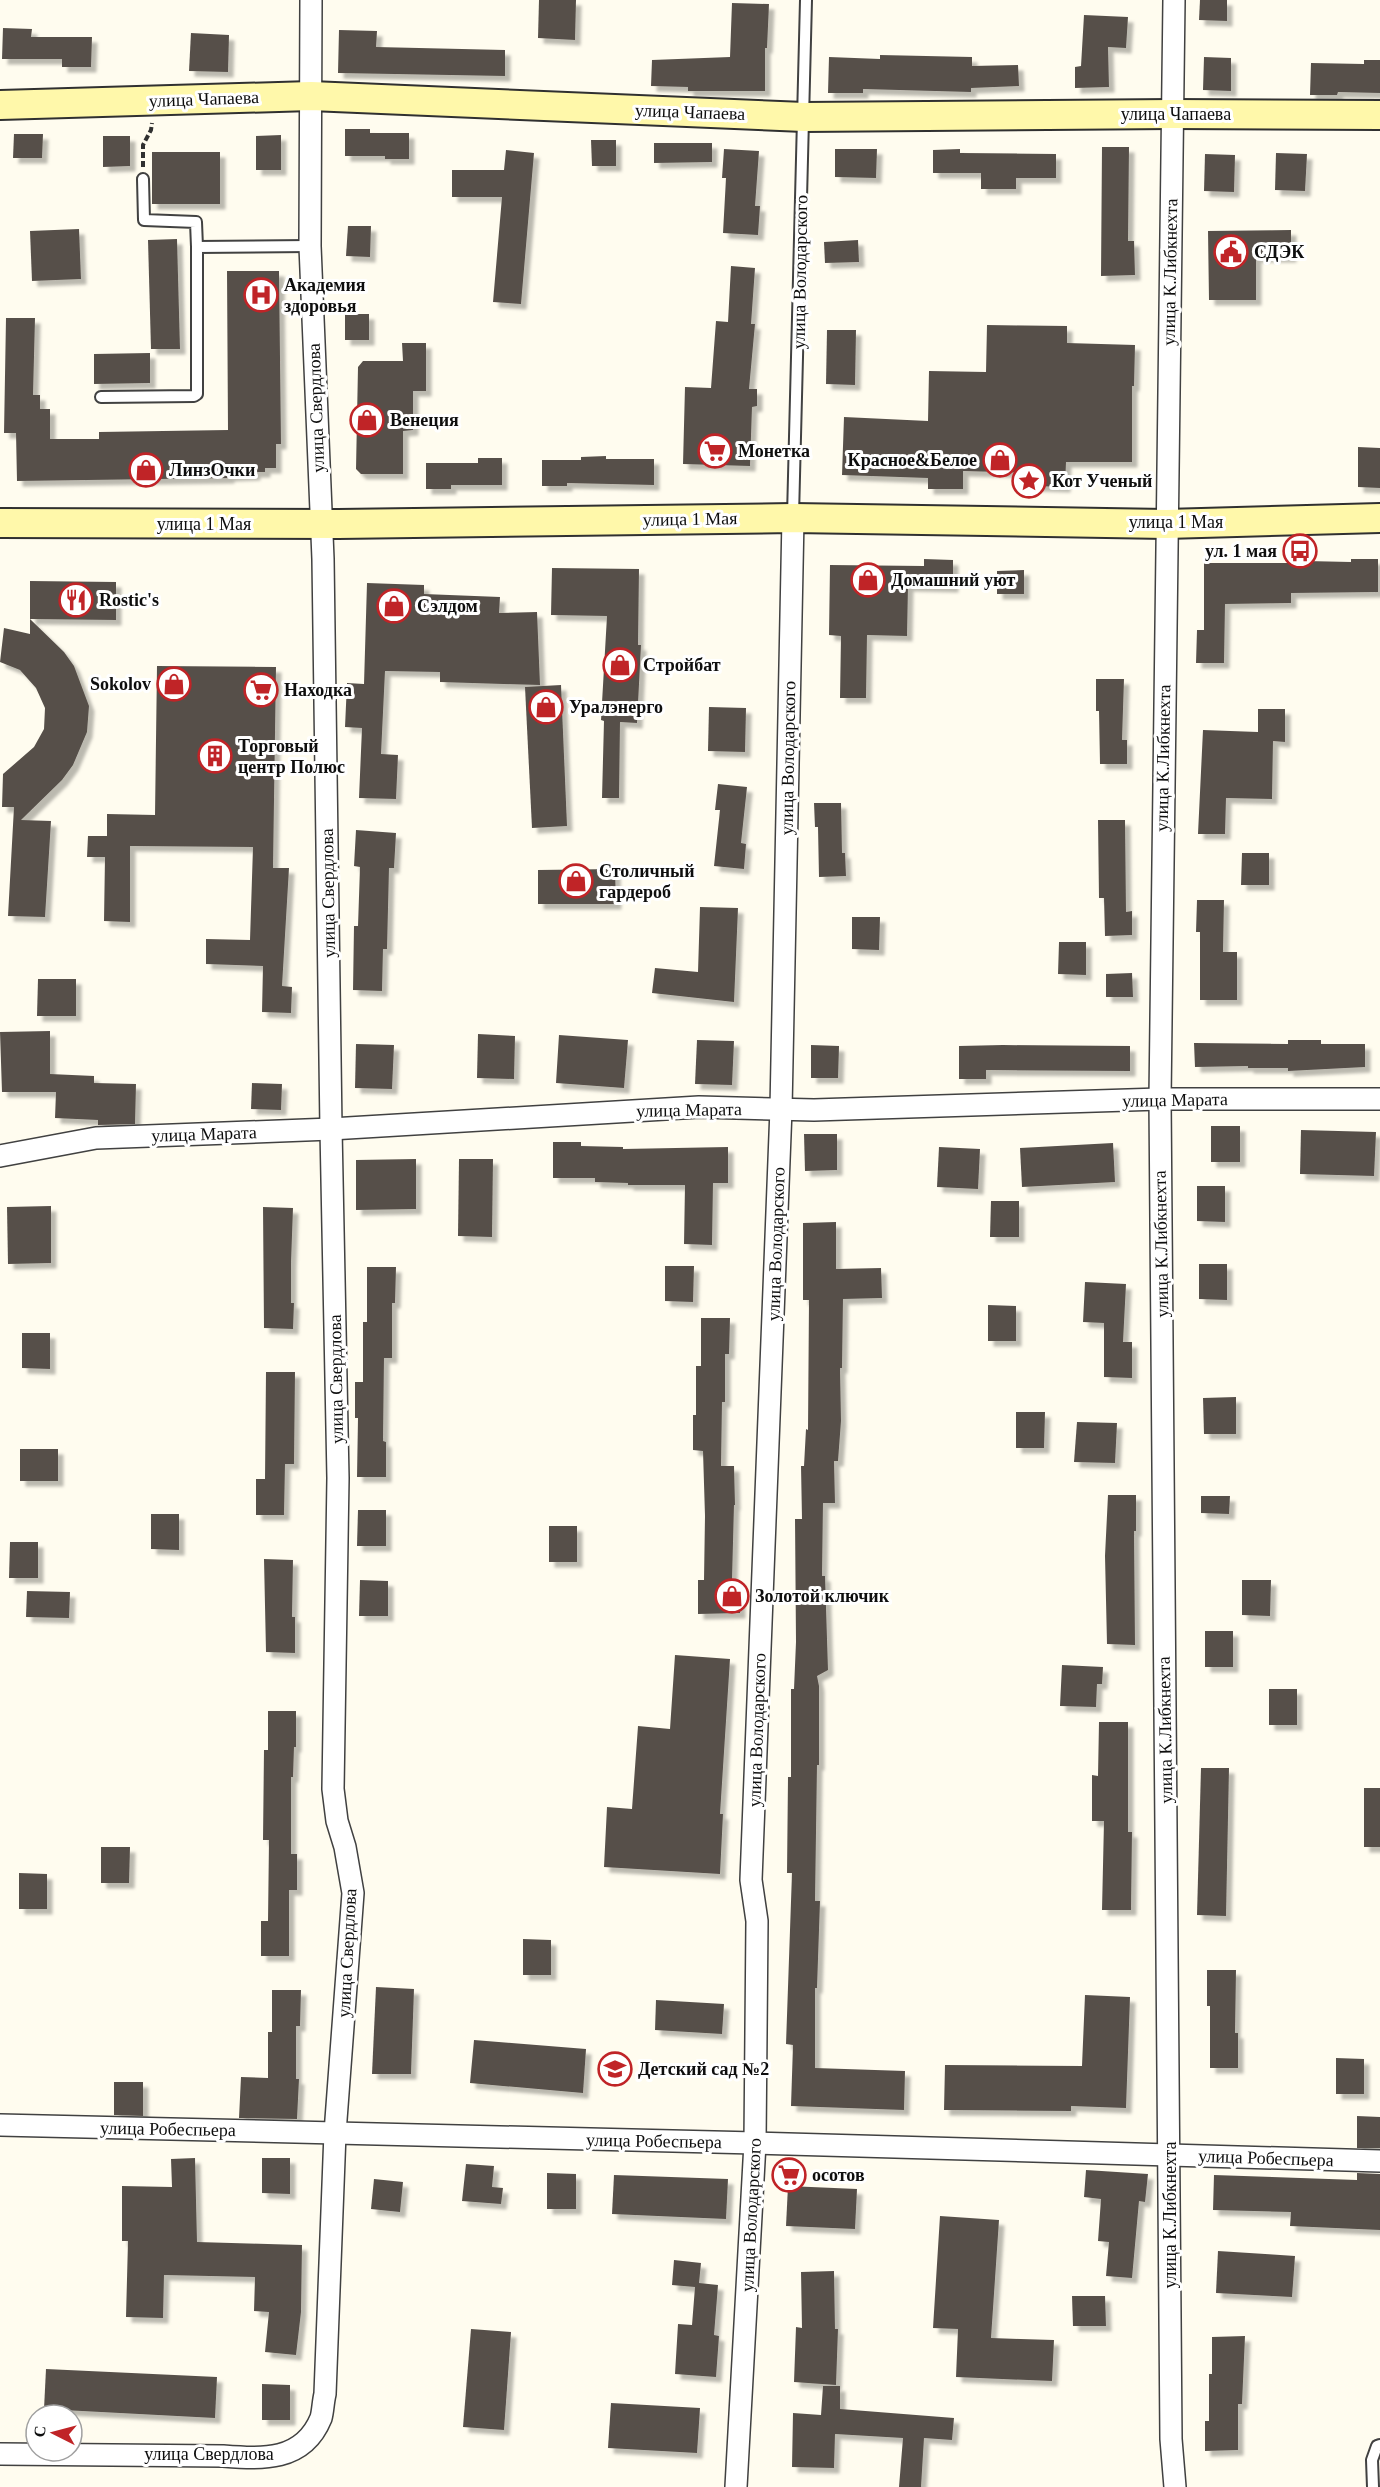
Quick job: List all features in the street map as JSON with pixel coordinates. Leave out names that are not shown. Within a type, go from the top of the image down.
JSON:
[{"type":"main road","name":"улица Чапаева","points":[[0,105],[311,96],[804,117],[1380,115]]},
{"type":"main road","name":"улица 1 Мая","points":[[0,524],[322,524],[794,518],[1166,524],[1380,518]]},
{"type":"street","name":"улица Свердлова","points":[[0,2454],[257,2458],[279,2456],[300,2446],[321,2418],[325,2394],[335,2133],[353,1893],[345,1847],[337,1821],[333,1789],[338,1478],[322,524],[310,246],[310,0]]},
{"type":"street","name":"улица К.Либкнехта","points":[[1174,0],[1160,1099],[1171,2439],[1175,2487]]},
{"type":"street","name":"улица Володарского","points":[[736,2487],[755,2143],[757,1921],[751,1880],[781,1109],[794,518]]},
{"type":"street","name":"улица Марата","points":[[0,1156],[96,1138],[331,1129],[699,1107],[814,1110],[1160,1099],[1380,1099]]},
{"type":"street","name":"улица Робеспьера","points":[[0,2125],[755,2143],[1380,2162]]},
{"type":"lane","name":"улица Володарского","points":[[794,518],[806,0]]},
{"type":"lane","points":[[101,397],[194,396],[197,394],[196,222],[144,220],[143,179]]},
{"type":"lane","points":[[197,248],[310,246]]},
{"type":"lane","points":[[1372,2487],[1372,2460],[1377,2446],[1380,2445]]},
{"type":"building","points":[[539,0],[576,0],[575,40],[538,38]]},
{"type":"building","points":[[1200,0],[1227,0],[1227,21],[1199,20]]},
{"type":"building","points":[[732,3],[769,4],[767,48],[765,48],[765,91],[688,91],[688,87],[651,86],[652,60],[730,57]]},
{"type":"building","points":[[1084,15],[1128,17],[1126,48],[1108,47],[1109,87],[1075,88],[1075,67],[1081,66]]},
{"type":"building","points":[[3,28],[32,29],[31,37],[92,37],[91,67],[62,67],[62,59],[2,59]]},
{"type":"building","points":[[339,30],[377,31],[376,47],[505,50],[505,76],[338,73]]},
{"type":"building","points":[[191,33],[229,35],[228,72],[189,71]]},
{"type":"building","points":[[880,55],[972,57],[972,66],[1018,65],[1019,86],[971,88],[971,92],[863,89],[863,93],[828,93],[829,57],[880,59]]},
{"type":"building","points":[[1204,57],[1231,58],[1231,91],[1203,90]]},
{"type":"building","points":[[1364,60],[1380,60],[1380,93],[1338,92],[1337,95],[1310,95],[1311,63],[1364,64]]},
{"type":"building","points":[[345,129],[370,129],[370,133],[409,133],[409,159],[385,159],[385,156],[345,156]]},
{"type":"building","points":[[14,134],[43,134],[42,158],[13,158]]},
{"type":"building","points":[[281,135],[281,170],[256,170],[256,136]]},
{"type":"building","points":[[103,136],[130,136],[130,166],[103,167]]},
{"type":"building","points":[[591,140],[616,140],[616,166],[592,166]]},
{"type":"building","points":[[654,143],[712,143],[712,162],[654,163]]},
{"type":"building","points":[[1102,147],[1129,147],[1128,241],[1134,241],[1135,275],[1101,276]]},
{"type":"building","points":[[724,149],[759,151],[755,206],[760,206],[758,235],[723,233],[726,178],[722,178]]},
{"type":"building","points":[[835,149],[877,149],[876,178],[835,177]]},
{"type":"building","points":[[960,149],[960,153],[1056,154],[1056,178],[1016,178],[1016,189],[981,189],[981,173],[933,173],[933,150]]},
{"type":"building","points":[[506,150],[534,153],[521,304],[493,302],[502,197],[452,197],[452,170],[504,170]]},
{"type":"building","points":[[152,152],[220,152],[220,204],[152,204]]},
{"type":"building","points":[[1276,153],[1307,154],[1305,191],[1275,190]]},
{"type":"building","points":[[1205,154],[1235,155],[1234,192],[1204,191]]},
{"type":"building","points":[[348,226],[371,226],[370,257],[346,256]]},
{"type":"building","points":[[79,229],[81,279],[32,281],[30,231]]},
{"type":"building","points":[[1291,230],[1291,257],[1256,257],[1256,300],[1209,300],[1208,231]]},
{"type":"building","points":[[177,239],[180,349],[151,349],[148,240]]},
{"type":"building","points":[[858,240],[859,262],[825,263],[824,242]]},
{"type":"building","points":[[731,266],[755,268],[751,324],[755,324],[749,389],[757,389],[757,406],[752,407],[750,466],[683,464],[685,387],[711,388],[716,321],[728,322]]},
{"type":"building","points":[[227,271],[279,271],[281,444],[276,444],[276,468],[265,468],[265,472],[255,472],[255,475],[229,476],[229,478],[17,481],[16,433],[4,433],[6,318],[35,318],[33,395],[40,395],[40,409],[50,409],[50,439],[99,439],[99,432],[228,430]]},
{"type":"building","points":[[345,314],[369,314],[369,340],[345,340]]},
{"type":"building","points":[[987,325],[1067,326],[1067,343],[1135,345],[1134,386],[1132,386],[1132,462],[1066,462],[1065,487],[1034,486],[1034,473],[963,471],[963,489],[928,489],[928,478],[842,475],[844,417],[928,421],[929,371],[986,372]]},
{"type":"building","points":[[827,330],[856,330],[855,385],[826,384]]},
{"type":"building","points":[[402,343],[426,343],[426,391],[413,391],[413,430],[403,431],[403,474],[361,474],[356,469],[358,367],[363,361],[403,361]]},
{"type":"building","points":[[150,353],[150,383],[94,384],[94,354]]},
{"type":"building","points":[[1358,447],[1380,448],[1380,488],[1358,487]]},
{"type":"building","points":[[606,456],[606,459],[654,459],[654,485],[567,483],[567,486],[542,486],[542,460],[581,460],[581,457]]},
{"type":"building","points":[[478,458],[502,458],[502,485],[451,485],[451,489],[426,489],[426,463],[478,463]]},
{"type":"building","points":[[924,559],[953,560],[953,587],[908,586],[907,636],[867,635],[866,698],[840,698],[841,636],[829,635],[830,565],[924,566]]},
{"type":"building","points":[[1351,559],[1378,559],[1378,592],[1291,593],[1291,603],[1225,604],[1224,663],[1196,663],[1197,630],[1204,630],[1204,563],[1351,562]]},
{"type":"building","points":[[552,568],[639,569],[638,645],[641,645],[637,723],[620,722],[619,798],[602,798],[604,721],[601,720],[607,616],[551,615]]},
{"type":"building","points":[[1024,570],[1024,594],[997,594],[997,571]]},
{"type":"building","points":[[30,581],[116,582],[116,620],[30,619]]},
{"type":"building","points":[[367,583],[424,585],[424,594],[500,597],[499,613],[537,612],[540,685],[440,682],[440,672],[385,671],[381,754],[398,755],[396,799],[359,798],[362,728],[345,727],[347,683],[364,684]]},
{"type":"building","points":[[30,619],[64,652],[74,666],[89,706],[87,732],[73,765],[62,780],[21,820],[51,821],[45,917],[8,916],[14,807],[2,807],[3,774],[34,747],[44,729],[45,708],[36,688],[20,670],[0,662],[4,628],[30,634]]},
{"type":"building","name":"Торговый центр Полюс","points":[[157,666],[276,667],[273,868],[289,868],[282,986],[292,987],[291,1013],[262,1012],[263,966],[206,964],[206,939],[250,940],[253,847],[130,846],[130,922],[104,921],[105,857],[87,857],[88,836],[107,836],[107,814],[155,815]]},
{"type":"building","points":[[1096,679],[1124,679],[1122,740],[1127,740],[1127,764],[1100,764]]},
{"type":"building","points":[[561,685],[567,826],[532,828],[525,687]]},
{"type":"building","points":[[709,707],[746,708],[745,752],[708,751]]},
{"type":"building","points":[[1258,709],[1285,709],[1285,742],[1273,741],[1272,799],[1226,798],[1225,834],[1198,834],[1203,730],[1258,732]]},
{"type":"building","points":[[718,784],[747,787],[741,843],[746,844],[744,869],[714,866],[720,810],[715,810]]},
{"type":"building","points":[[814,803],[841,803],[842,853],[845,853],[846,876],[819,877],[818,827],[815,827]]},
{"type":"building","points":[[1098,820],[1125,820],[1126,912],[1132,911],[1132,935],[1105,936],[1104,898],[1099,898]]},
{"type":"building","points":[[356,830],[396,833],[394,868],[389,868],[387,949],[383,949],[382,991],[353,990],[354,926],[358,926],[360,867],[354,866]]},
{"type":"building","points":[[1242,853],[1269,853],[1269,885],[1241,885]]},
{"type":"building","points":[[615,869],[616,904],[538,904],[538,870]]},
{"type":"building","points":[[1197,900],[1224,900],[1223,952],[1237,952],[1237,1000],[1200,1000],[1200,932],[1196,932]]},
{"type":"building","points":[[700,907],[738,908],[734,1002],[652,993],[655,968],[698,972]]},
{"type":"building","points":[[852,917],[880,917],[879,950],[852,949]]},
{"type":"building","points":[[1059,942],[1086,942],[1086,975],[1058,974]]},
{"type":"building","points":[[1132,973],[1133,997],[1106,997],[1106,974]]},
{"type":"building","points":[[38,979],[76,979],[76,1016],[37,1016]]},
{"type":"building","points":[[50,1031],[50,1074],[94,1076],[94,1083],[136,1084],[135,1124],[98,1125],[98,1120],[55,1118],[56,1092],[2,1092],[0,1032]]},
{"type":"building","points":[[478,1034],[515,1036],[514,1079],[477,1078]]},
{"type":"building","points":[[559,1035],[628,1040],[624,1088],[556,1083]]},
{"type":"building","points":[[697,1040],[734,1041],[732,1085],[695,1084]]},
{"type":"building","points":[[1288,1040],[1321,1040],[1321,1044],[1365,1044],[1365,1067],[1288,1071],[1288,1068],[1248,1068],[1248,1066],[1195,1067],[1194,1043],[1288,1044]]},
{"type":"building","points":[[356,1044],[394,1045],[392,1089],[355,1088]]},
{"type":"building","points":[[811,1045],[839,1046],[838,1078],[811,1078]]},
{"type":"building","points":[[959,1046],[1130,1046],[1130,1071],[986,1070],[986,1079],[959,1079]]},
{"type":"building","points":[[252,1083],[282,1084],[281,1110],[251,1109]]},
{"type":"building","points":[[1211,1126],[1240,1126],[1240,1162],[1211,1162]]},
{"type":"building","points":[[1301,1130],[1376,1132],[1374,1176],[1300,1174]]},
{"type":"building","points":[[804,1134],[837,1134],[837,1170],[805,1171]]},
{"type":"building","points":[[553,1142],[581,1142],[581,1146],[623,1147],[623,1149],[728,1147],[728,1183],[713,1183],[712,1245],[684,1244],[685,1185],[628,1185],[628,1183],[595,1182],[595,1178],[553,1178]]},
{"type":"building","points":[[1113,1143],[1115,1182],[1022,1187],[1020,1148]]},
{"type":"building","points":[[939,1147],[980,1149],[978,1189],[937,1187]]},
{"type":"building","points":[[416,1159],[416,1209],[356,1210],[356,1160]]},
{"type":"building","points":[[459,1159],[493,1159],[492,1237],[458,1236]]},
{"type":"building","points":[[1197,1186],[1225,1186],[1225,1222],[1197,1221]]},
{"type":"building","points":[[991,1201],[1019,1201],[1019,1237],[990,1237]]},
{"type":"building","points":[[51,1206],[51,1263],[8,1264],[7,1207]]},
{"type":"building","points":[[263,1207],[293,1208],[291,1303],[294,1303],[293,1329],[264,1328]]},
{"type":"building","points":[[836,1222],[836,1269],[881,1268],[882,1298],[843,1299],[842,1368],[840,1368],[841,1421],[838,1461],[834,1461],[835,1503],[823,1503],[822,1576],[825,1576],[828,1670],[817,1676],[819,1765],[817,1765],[815,1901],[820,1901],[817,1988],[815,1988],[815,2068],[905,2071],[904,2110],[791,2106],[793,2045],[786,2044],[792,1873],[787,1873],[788,1777],[791,1777],[791,1689],[794,1689],[796,1642],[795,1519],[802,1519],[801,1466],[804,1466],[806,1429],[808,1430],[809,1300],[803,1300],[803,1223]]},
{"type":"building","points":[[1199,1264],[1227,1264],[1227,1300],[1199,1299]]},
{"type":"building","points":[[665,1266],[694,1266],[693,1302],[665,1301]]},
{"type":"building","points":[[367,1267],[396,1267],[395,1303],[392,1303],[392,1358],[384,1358],[383,1441],[386,1442],[386,1477],[357,1477],[358,1418],[355,1418],[355,1382],[363,1382],[363,1322],[367,1322]]},
{"type":"building","points":[[1085,1282],[1126,1284],[1123,1342],[1132,1342],[1132,1378],[1104,1377],[1104,1323],[1083,1322]]},
{"type":"building","points":[[988,1305],[1016,1306],[1016,1341],[988,1341]]},
{"type":"building","points":[[701,1318],[730,1318],[729,1354],[725,1354],[725,1402],[722,1402],[721,1466],[734,1466],[732,1580],[740,1580],[740,1613],[698,1614],[698,1580],[704,1580],[705,1516],[703,1451],[693,1450],[693,1415],[696,1415],[696,1366],[701,1366]]},
{"type":"building","points":[[22,1333],[50,1333],[50,1369],[22,1368]]},
{"type":"building","points":[[266,1372],[295,1372],[294,1464],[285,1464],[284,1515],[256,1515],[256,1479],[265,1479]]},
{"type":"building","points":[[1236,1397],[1236,1434],[1204,1434],[1203,1398]]},
{"type":"building","points":[[1016,1412],[1045,1412],[1044,1448],[1016,1448]]},
{"type":"building","points":[[1077,1422],[1117,1423],[1115,1463],[1074,1462]]},
{"type":"building","points":[[20,1449],[58,1449],[58,1481],[20,1481]]},
{"type":"building","points":[[1108,1495],[1136,1495],[1135,1645],[1107,1644],[1105,1556]]},
{"type":"building","points":[[1201,1496],[1230,1496],[1229,1514],[1201,1513]]},
{"type":"building","points":[[358,1510],[386,1510],[386,1546],[357,1546]]},
{"type":"building","points":[[151,1514],[179,1514],[179,1550],[151,1549]]},
{"type":"building","points":[[549,1526],[577,1526],[577,1562],[549,1562]]},
{"type":"building","points":[[10,1542],[38,1542],[38,1578],[9,1578]]},
{"type":"building","points":[[264,1559],[293,1560],[292,1617],[295,1617],[295,1653],[266,1652]]},
{"type":"building","points":[[360,1580],[388,1581],[388,1616],[359,1616]]},
{"type":"building","points":[[1242,1580],[1271,1580],[1270,1616],[1242,1615]]},
{"type":"building","points":[[27,1591],[70,1592],[69,1618],[26,1617]]},
{"type":"building","points":[[1205,1631],[1233,1631],[1233,1667],[1205,1667]]},
{"type":"building","points":[[675,1655],[730,1659],[720,1814],[723,1814],[720,1874],[604,1867],[607,1807],[632,1809],[638,1726],[670,1729]]},
{"type":"building","points":[[1062,1665],[1103,1667],[1102,1684],[1097,1684],[1096,1707],[1060,1706]]},
{"type":"building","points":[[1269,1689],[1297,1689],[1297,1725],[1269,1725]]},
{"type":"building","points":[[268,1711],[296,1711],[296,1747],[294,1747],[293,1777],[291,1777],[291,1854],[297,1854],[297,1890],[289,1890],[289,1956],[261,1956],[261,1921],[268,1921],[269,1840],[263,1840],[264,1750],[268,1750]]},
{"type":"building","points":[[1099,1722],[1128,1722],[1128,1832],[1132,1832],[1131,1910],[1102,1910],[1104,1821],[1092,1821],[1092,1775],[1098,1776]]},
{"type":"building","points":[[1201,1768],[1229,1768],[1226,1916],[1197,1915]]},
{"type":"building","points":[[1364,1788],[1380,1788],[1380,1847],[1364,1847]]},
{"type":"building","points":[[101,1847],[130,1847],[129,1883],[101,1883]]},
{"type":"building","points":[[19,1873],[47,1874],[47,1909],[19,1909]]},
{"type":"building","points":[[523,1939],[551,1940],[551,1975],[523,1975]]},
{"type":"building","points":[[1207,1970],[1236,1970],[1235,2033],[1238,2033],[1238,2068],[1210,2068],[1210,2006],[1207,2006]]},
{"type":"building","points":[[376,1987],[414,1989],[411,2074],[372,2074]]},
{"type":"building","points":[[272,1990],[301,1990],[300,2026],[296,2026],[296,2079],[299,2079],[297,2119],[239,2118],[241,2077],[268,2078],[268,2032],[272,2032]]},
{"type":"building","points":[[1085,1995],[1130,1997],[1126,2108],[1071,2106],[1071,2111],[944,2110],[945,2065],[1082,2066]]},
{"type":"building","points":[[656,2000],[724,2004],[722,2034],[655,2030]]},
{"type":"building","points":[[474,2040],[586,2049],[583,2093],[470,2083]]},
{"type":"building","points":[[1336,2058],[1364,2059],[1364,2094],[1336,2094]]},
{"type":"building","points":[[114,2082],[143,2082],[143,2116],[114,2115]]},
{"type":"building","points":[[1357,2116],[1380,2117],[1380,2148],[1357,2148]]},
{"type":"building","points":[[195,2158],[197,2242],[302,2245],[301,2312],[296,2355],[265,2352],[269,2312],[254,2311],[255,2277],[164,2275],[163,2318],[126,2317],[128,2241],[122,2241],[122,2186],[172,2187],[171,2159]]},
{"type":"building","points":[[262,2158],[290,2158],[290,2194],[262,2193]]},
{"type":"building","points":[[466,2164],[494,2166],[492,2187],[503,2188],[501,2204],[462,2201]]},
{"type":"building","points":[[1086,2170],[1148,2174],[1145,2202],[1139,2201],[1132,2278],[1106,2276],[1109,2242],[1098,2241],[1101,2199],[1084,2197]]},
{"type":"building","points":[[547,2173],[576,2174],[576,2209],[547,2209]]},
{"type":"building","points":[[1357,2173],[1380,2174],[1380,2230],[1290,2226],[1291,2212],[1213,2210],[1214,2175],[1357,2180]]},
{"type":"building","points":[[614,2175],[728,2179],[726,2219],[612,2214]]},
{"type":"building","points":[[374,2179],[403,2182],[400,2212],[371,2209]]},
{"type":"building","points":[[788,2186],[857,2189],[855,2229],[786,2226]]},
{"type":"building","points":[[940,2216],[999,2220],[991,2338],[1054,2340],[1052,2381],[956,2377],[958,2329],[933,2328]]},
{"type":"building","points":[[1218,2251],[1295,2256],[1292,2297],[1216,2293]]},
{"type":"building","points":[[674,2260],[701,2263],[699,2283],[718,2285],[714,2335],[719,2336],[716,2377],[675,2374],[678,2324],[692,2325],[695,2287],[672,2285]]},
{"type":"building","points":[[834,2271],[835,2329],[838,2329],[836,2385],[794,2382],[796,2327],[802,2328],[801,2272]]},
{"type":"building","points":[[1072,2296],[1105,2296],[1106,2326],[1073,2326]]},
{"type":"building","points":[[471,2329],[511,2332],[504,2430],[463,2427]]},
{"type":"building","points":[[1245,2336],[1242,2404],[1238,2404],[1238,2450],[1205,2451],[1205,2421],[1209,2421],[1209,2374],[1212,2374],[1212,2337]]},
{"type":"building","points":[[46,2369],[217,2377],[215,2418],[84,2411],[84,2403],[44,2403]]},
{"type":"building","points":[[262,2384],[290,2385],[290,2420],[262,2420]]},
{"type":"building","points":[[823,2386],[840,2386],[840,2409],[954,2418],[952,2440],[924,2438],[921,2487],[899,2487],[903,2438],[835,2434],[834,2468],[792,2467],[793,2413],[821,2415]]},
{"type":"building","points":[[611,2403],[700,2408],[697,2453],[608,2448]]},
{"type":"place","name":"СДЭК","points":[[1231,252]]},
{"type":"place","name":"Академия здоровья","points":[[261,295]]},
{"type":"place","name":"Венеция","points":[[367,420]]},
{"type":"place","name":"Монетка","points":[[715,451]]},
{"type":"place","name":"Красное&Белое","points":[[1000,460]]},
{"type":"place","name":"ЛинзОчки","points":[[146,470]]},
{"type":"place","name":"Кот Ученый","points":[[1029,481]]},
{"type":"place","name":"ул. 1 мая","points":[[1300,551]]},
{"type":"place","name":"Домашний уют","points":[[868,580]]},
{"type":"place","name":"Rostic's","points":[[76,600]]},
{"type":"place","name":"Сэлдом","points":[[394,606]]},
{"type":"place","name":"Стройбат","points":[[620,665]]},
{"type":"place","name":"Sokolov","points":[[174,684]]},
{"type":"place","name":"Находка","points":[[261,690]]},
{"type":"place","name":"Уралэнерго","points":[[546,707]]},
{"type":"place","name":"Торговый центр Полюс","points":[[215,756]]},
{"type":"place","name":"Столичный гардероб","points":[[576,881]]},
{"type":"place","name":"Золотой ключик","points":[[732,1596]]},
{"type":"place","name":"Детский сад №2","points":[[615,2069]]},
{"type":"place","name":"осотов","points":[[789,2175]]}]
